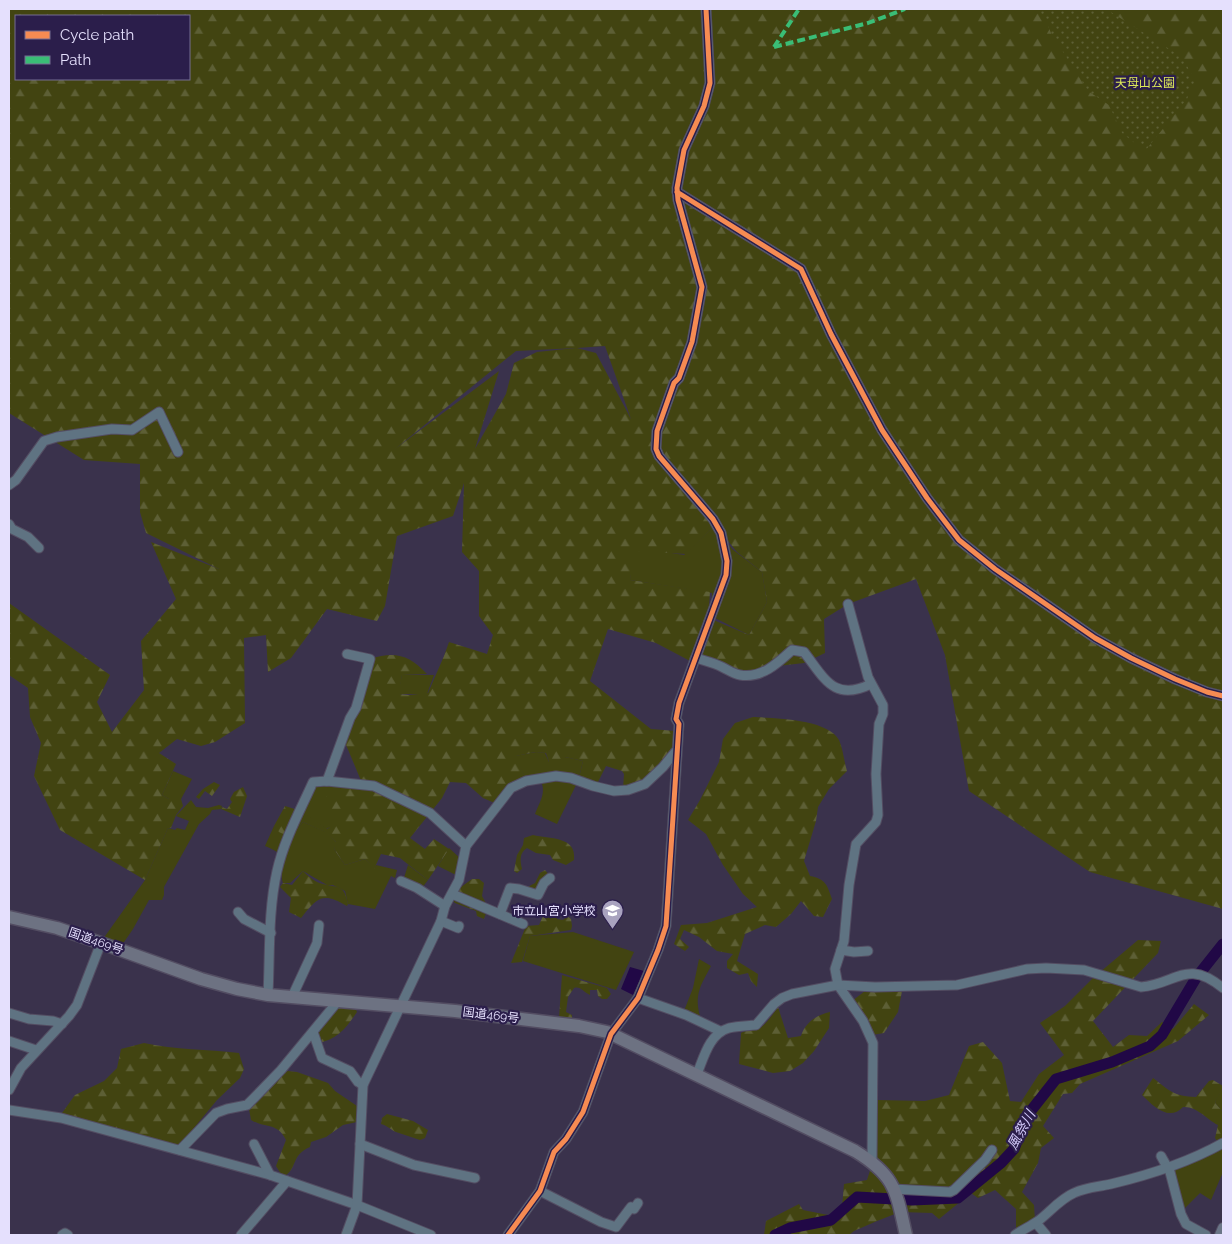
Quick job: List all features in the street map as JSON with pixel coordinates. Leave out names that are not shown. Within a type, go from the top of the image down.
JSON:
[{"type":"highway","name":"国道469号","points":[[9,917],[57,928],[201,979],[237,989],[268,995],[400,1006],[580,1026],[611,1034],[697,1074],[872,1161],[883,1172],[897,1197],[906,1235]]},
{"type":"main road","points":[[1220,1235],[1223,1228]]},
{"type":"street","points":[[508,1235],[540,1191],[554,1152],[566,1139],[583,1112],[611,1034],[638,998],[666,926],[679,724],[676,719],[679,704],[726,575],[727,561],[721,532],[713,519],[658,456],[655,442],[658,426],[692,342],[702,287],[677,192],[684,150],[704,106],[710,83],[706,9]]},
{"type":"street","points":[[677,192],[801,269],[831,334],[882,430],[927,498],[959,540],[995,570],[1095,638],[1175,679],[1207,692],[1223,696]]},
{"type":"street","points":[[9,485],[16,480],[44,441],[57,437],[112,429],[132,430],[159,412],[178,452]]},
{"type":"street","points":[[9,524],[12,529],[28,537],[40,548]]},
{"type":"street","points":[[848,604],[868,677],[883,705],[883,714],[879,724],[876,774],[878,815],[876,822],[856,844],[841,950],[835,969],[838,985],[863,1021],[873,1043],[872,1161]]},
{"type":"street","points":[[696,658],[721,666],[740,675],[752,675],[763,672],[780,662],[792,650],[804,652],[829,684],[838,689],[850,691],[871,684]]},
{"type":"street","points":[[327,781],[350,718],[356,708],[370,659],[347,654]]},
{"type":"street","points":[[346,1235],[357,1205],[363,1085],[441,921],[445,906],[459,880],[466,846],[511,788],[526,781],[556,776],[571,778],[614,791],[628,790],[646,784],[664,767],[676,751]]},
{"type":"street","points":[[268,995],[272,909],[277,871],[312,782],[327,781],[374,786],[430,813],[466,846]]},
{"type":"street","points":[[500,914],[510,888],[538,895],[544,883],[550,878]]},
{"type":"street","points":[[401,881],[417,888],[445,906]]},
{"type":"street","points":[[452,894],[523,924]]},
{"type":"street","points":[[238,912],[244,919],[271,933]]},
{"type":"street","points":[[441,921],[458,928],[459,926]]},
{"type":"street","points":[[292,997],[317,943],[319,925]]},
{"type":"street","points":[[9,1090],[21,1068],[62,1024],[76,1005],[101,943]]},
{"type":"street","points":[[841,950],[854,952],[868,951]]},
{"type":"street","points":[[697,1074],[709,1044],[720,1031],[756,1025],[774,1004],[792,994],[838,985],[875,987],[957,985],[1027,970],[1046,968],[1084,970],[1141,986],[1150,986],[1180,974],[1194,973],[1210,978],[1223,988]]},
{"type":"street","points":[[638,998],[686,1015],[720,1031]]},
{"type":"street","points":[[180,1150],[220,1110],[247,1105],[281,1070],[338,1001]]},
{"type":"street","points":[[9,1013],[29,1019],[62,1024]]},
{"type":"street","points":[[313,1032],[322,1058],[350,1071],[358,1082],[363,1085]]},
{"type":"street","points":[[9,1041],[36,1050]]},
{"type":"street","points":[[9,1110],[61,1118],[270,1175],[357,1205],[431,1235]]},
{"type":"street","points":[[1015,1235],[1036,1223],[1072,1194],[1093,1186],[1110,1184],[1168,1167],[1223,1143]]},
{"type":"street","points":[[254,1144],[270,1175]]},
{"type":"street","points":[[360,1144],[414,1166],[475,1178]]},
{"type":"street","points":[[893,1189],[950,1192],[986,1160],[992,1150]]},
{"type":"street","points":[[1161,1156],[1168,1167],[1183,1219],[1186,1224],[1206,1235]]},
{"type":"street","points":[[240,1235],[287,1181]]},
{"type":"street","points":[[540,1191],[601,1222],[616,1227],[631,1207],[634,1209],[638,1203]]},
{"type":"street","points":[[1036,1223],[1046,1235]]},
{"type":"street","points":[[62,1235],[65,1232],[68,1235]]},
{"type":"green space","points":[[9,9],[1223,9],[1223,909],[1090,872],[969,791],[945,655],[916,579],[848,604],[824,619],[825,653],[804,663],[769,667],[747,674],[697,654],[711,619],[749,635],[767,602],[762,572],[737,552],[715,525],[686,554],[635,551],[630,580],[710,592],[708,620],[692,662],[656,643],[608,629],[590,681],[651,729],[676,731],[676,751],[645,784],[623,789],[624,774],[622,771],[606,766],[597,784],[579,778],[583,761],[565,757],[563,762],[549,762],[546,753],[535,752],[516,756],[526,780],[497,804],[483,798],[466,783],[450,782],[442,798],[410,838],[425,849],[434,839],[449,849],[428,880],[400,858],[381,854],[374,869],[365,859],[345,865],[334,849],[336,842],[325,832],[303,822],[287,836],[279,832],[274,826],[285,806],[301,811],[327,829],[330,827],[325,799],[331,789],[362,783],[344,740],[370,659],[387,655],[401,656],[414,663],[427,674],[402,675],[399,694],[409,695],[428,693],[449,642],[487,654],[493,635],[479,616],[479,571],[462,552],[464,483],[453,516],[397,536],[385,606],[377,621],[327,609],[291,658],[268,672],[266,635],[244,638],[245,723],[215,742],[201,746],[177,739],[159,753],[176,764],[162,795],[169,799],[181,799],[183,806],[176,815],[171,828],[168,828],[145,880],[60,830],[34,776],[41,743],[30,717],[28,688],[9,675],[9,603],[110,675],[97,702],[112,732],[144,690],[141,641],[176,599],[151,542],[219,569],[146,533],[140,512],[140,464],[84,460],[9,413]],"holes":[[[605,346],[631,419],[596,353],[577,348]],[[576,348],[537,352],[514,363],[506,394],[475,449],[499,371],[395,449],[516,351]]]},
{"type":"green space","name":"天母山公園","points":[[1033,9],[1106,9],[1182,57],[1195,80],[1187,99],[1145,151],[1122,133],[1109,105],[1088,91],[1051,33],[1044,16]]},
{"type":"green space","points":[[716,524],[732,549],[762,572],[767,602],[749,635],[711,616],[712,593],[630,580],[633,547],[684,555]]},
{"type":"green space","points":[[402,675],[434,675],[427,694],[398,694]]},
{"type":"green space","points":[[753,717],[800,721],[824,728],[833,733],[842,747],[847,771],[829,789],[818,807],[816,821],[804,861],[810,876],[825,883],[832,899],[823,917],[814,916],[801,901],[791,914],[776,927],[765,925],[745,934],[737,961],[758,974],[757,987],[751,981],[748,973],[739,975],[727,968],[727,961],[733,954],[717,951],[699,937],[684,930],[680,939],[689,947],[685,951],[674,944],[681,925],[707,923],[757,907],[743,894],[723,865],[706,834],[688,820],[719,762],[723,739],[735,723]]},
{"type":"green space","points":[[536,752],[545,753],[549,762],[565,757],[583,761],[578,781],[557,824],[535,814],[543,792],[542,784],[540,779],[526,780],[515,756]]},
{"type":"green space","points":[[173,771],[192,779],[181,799],[169,799],[162,795]]},
{"type":"green space","points":[[214,782],[220,785],[212,796],[205,791],[199,799],[196,797],[203,789]]},
{"type":"green space","points":[[313,782],[343,783],[342,787],[331,790],[330,827],[326,829],[300,811]]},
{"type":"green space","points":[[243,787],[247,796],[240,817],[221,809],[222,807],[227,809],[232,802],[230,799],[234,792]]},
{"type":"green space","points":[[191,800],[196,807],[222,806],[221,809],[212,810],[199,824],[164,887],[162,900],[149,900],[122,945],[103,939],[145,880],[168,828],[185,830],[189,821],[176,816]]},
{"type":"green space","points":[[303,822],[326,832],[337,843],[334,849],[345,865],[365,859],[374,868],[376,865],[397,870],[395,878],[391,876],[375,909],[348,904],[345,891],[333,885],[327,885],[303,871],[290,883],[283,883],[282,869],[284,858],[265,846],[274,826],[287,836]]},
{"type":"green space","points":[[533,835],[554,838],[567,843],[574,852],[574,860],[566,865],[553,860],[550,855],[536,853],[527,848],[521,855],[522,869],[517,873],[514,871],[517,855],[523,845],[524,838]]},
{"type":"green space","points":[[449,848],[462,860],[460,877],[438,866]]},
{"type":"green space","points":[[408,865],[428,880],[422,888],[403,881]]},
{"type":"green space","points":[[545,870],[550,876],[537,893],[524,889],[535,883],[540,873]]},
{"type":"green space","points":[[303,871],[320,883],[343,890],[347,906],[339,901],[326,898],[316,901],[301,918],[289,912],[291,898],[280,887],[283,883],[292,885]]},
{"type":"green space","points":[[472,879],[479,879],[484,883],[482,896],[488,907],[484,919],[477,916],[476,911],[452,900],[457,890]]},
{"type":"green space","points":[[548,905],[556,908],[557,919],[563,920],[567,916],[571,919],[571,930],[530,936],[522,962],[511,963],[526,926],[539,925]]},
{"type":"green space","points":[[573,932],[634,952],[616,990],[523,961],[530,936]]},
{"type":"green space","points":[[1138,940],[1161,941],[1158,953],[1093,1021],[1113,1047],[1129,1035],[1147,1036],[1162,1022],[1173,1029],[1194,1004],[1209,1015],[1178,1041],[1080,1084],[1072,1093],[1063,1094],[1043,1126],[1054,1138],[1041,1148],[1038,1163],[1022,1192],[1034,1205],[1035,1221],[1016,1229],[1016,1209],[995,1190],[978,1198],[971,1193],[939,1219],[932,1213],[900,1212],[854,1231],[849,1235],[764,1235],[766,1221],[799,1204],[803,1210],[833,1216],[842,1207],[844,1184],[867,1180],[874,1158],[877,1100],[925,1101],[949,1095],[969,1046],[983,1042],[1002,1063],[1010,1101],[1021,1102],[1039,1074],[1064,1055],[1040,1023],[1065,1006],[1093,978]]},
{"type":"green space","points":[[699,959],[711,966],[698,996],[700,1016],[698,1018],[684,1011],[693,988]]},
{"type":"green space","points":[[562,975],[607,988],[611,994],[607,999],[602,999],[598,996],[597,990],[590,990],[590,995],[574,988],[568,997],[566,1012],[572,1015],[572,1021],[559,1018]]},
{"type":"green space","points":[[865,991],[902,991],[898,1012],[884,1033],[872,1035],[852,1001]]},
{"type":"green space","points":[[339,1006],[355,1007],[357,1012],[336,1036],[318,1043],[321,1027]]},
{"type":"green space","points":[[778,1007],[788,1038],[801,1036],[805,1027],[812,1020],[830,1012],[829,1028],[814,1051],[803,1063],[790,1071],[773,1073],[739,1064],[741,1033],[761,1027]]},
{"type":"green space","points":[[144,1043],[239,1053],[244,1069],[240,1078],[217,1100],[179,1146],[62,1113],[75,1095],[104,1081],[117,1068],[121,1049]]},
{"type":"green space","points":[[288,1071],[297,1072],[328,1083],[335,1091],[357,1106],[357,1122],[343,1125],[326,1137],[311,1142],[310,1147],[297,1157],[292,1169],[285,1176],[281,1174],[276,1166],[286,1140],[283,1134],[275,1128],[251,1120],[249,1109],[282,1073]]},
{"type":"green space","points":[[1153,1078],[1172,1092],[1196,1097],[1209,1081],[1213,1080],[1223,1086],[1215,1103],[1223,1112],[1223,1142],[1218,1142],[1215,1138],[1218,1125],[1197,1111],[1183,1107],[1178,1111],[1167,1113],[1151,1104],[1142,1095]]},
{"type":"green space","points":[[1223,1087],[1223,1112],[1215,1103]]},
{"type":"green space","points":[[387,1114],[413,1121],[428,1130],[425,1138],[420,1140],[396,1132],[381,1124],[382,1118]]},
{"type":"green space","points":[[1223,1143],[1223,1172],[1211,1200],[1200,1193],[1180,1213],[1170,1168]]},
{"type":"shaded area","points":[[630,967],[644,971],[633,995],[621,989]]},
{"type":"waterway","name":"風祭川","points":[[775,1235],[790,1228],[831,1220],[857,1197],[912,1200],[958,1198],[1001,1163],[1014,1149],[1026,1117],[1056,1079],[1112,1062],[1150,1046],[1162,1035],[1196,978],[1223,944]]},
{"type":"marked path","points":[[774,47],[799,9]]},
{"type":"marked path","points":[[774,47],[868,23],[905,9]]},
{"type":"cycle path","points":[[508,1235],[540,1191],[554,1152],[566,1139],[583,1112],[611,1034],[638,998],[666,926],[679,724],[676,719],[679,703],[726,575],[727,561],[721,533],[713,519],[659,456],[656,449],[657,431],[674,383],[679,378],[692,342],[702,287],[678,200],[677,188],[684,150],[704,106],[710,83],[706,9]]},
{"type":"cycle path","points":[[677,192],[801,269],[831,334],[882,430],[927,498],[959,540],[995,569],[1095,638],[1175,679],[1207,692],[1223,696]]},
{"type":"place","name":"市立山宮小学校","points":[[612,930]]}]
